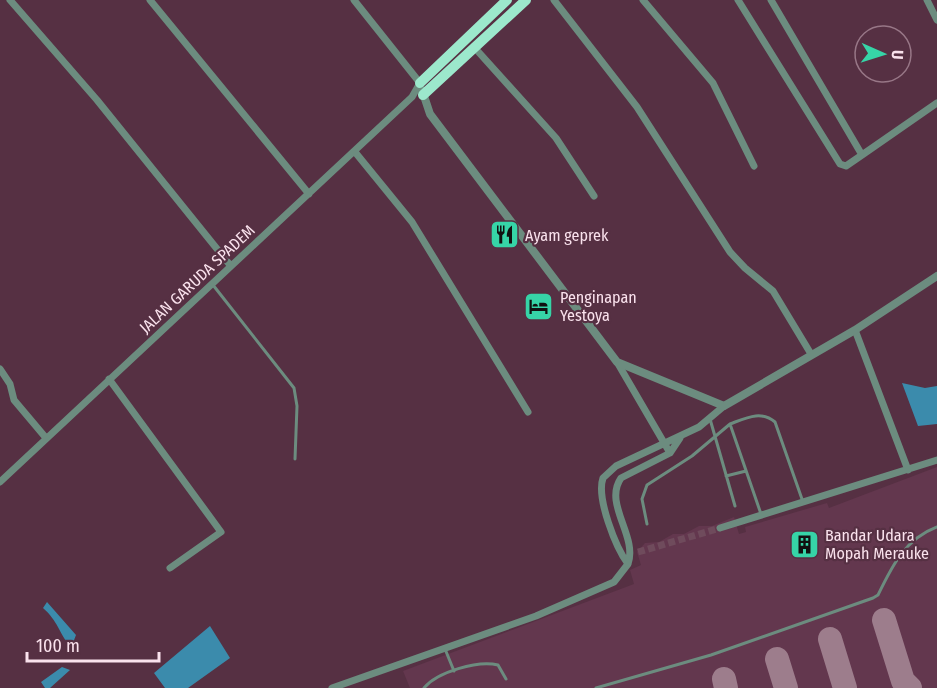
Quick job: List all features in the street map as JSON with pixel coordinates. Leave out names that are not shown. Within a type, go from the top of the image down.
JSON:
[{"type":"highway","points":[[420,83],[507,0]]},
{"type":"highway","points":[[418,96],[526,0]]},
{"type":"street","points":[[10,0],[97,100],[231,265]]},
{"type":"street","points":[[150,0],[309,194]]},
{"type":"street","points":[[354,0],[420,83],[418,96],[430,114],[617,362],[670,453]]},
{"type":"street","points":[[554,0],[637,106],[730,252],[773,291],[811,354]]},
{"type":"street","points":[[643,0],[713,83],[754,166]]},
{"type":"street","points":[[738,0],[840,164],[846,166],[937,103]]},
{"type":"street","points":[[771,0],[862,155]]},
{"type":"street","points":[[927,0],[937,20]]},
{"type":"street","points":[[474,47],[556,138],[594,196]]},
{"type":"street","name":"JALAN GARUDA SPADEM","points":[[0,482],[231,265],[418,96]]},
{"type":"street","points":[[355,152],[411,222],[528,412]]},
{"type":"street","points":[[628,564],[622,557],[602,496],[603,478],[616,466],[664,443],[680,438],[710,419],[724,406],[855,330],[937,276]]},
{"type":"street","points":[[855,330],[908,470]]},
{"type":"street","points":[[617,362],[724,406]]},
{"type":"street","points":[[0,369],[10,384],[14,400],[46,438]]},
{"type":"street","points":[[109,379],[221,532],[170,568]]},
{"type":"street","points":[[635,553],[616,500],[616,486],[621,478],[670,453],[680,438]]},
{"type":"street","points":[[720,528],[937,460]]},
{"type":"street","points":[[622,557],[635,553]]},
{"type":"street","points":[[332,688],[536,616],[614,582],[635,553]]},
{"type":"lane","points":[[212,283],[294,388],[297,406],[295,459]]},
{"type":"lane","points":[[647,524],[642,499],[647,485],[692,456],[730,424],[759,415],[768,416],[775,422],[803,503]]},
{"type":"lane","points":[[710,419],[735,506]]},
{"type":"lane","points":[[730,424],[760,514]]},
{"type":"lane","points":[[726,476],[746,471]]},
{"type":"lane","points":[[596,688],[711,655],[873,598],[878,595],[895,560],[906,546],[922,532],[937,527]]},
{"type":"lane","points":[[445,649],[454,671]]},
{"type":"lane","points":[[424,688],[429,682],[454,671],[492,663],[502,668],[506,679]]},
{"type":"shaded area","points":[[937,467],[937,688],[410,688],[403,671],[634,584],[630,570],[641,565],[637,552],[645,543],[659,542],[673,534],[684,534],[699,526],[712,526],[734,517],[739,534],[746,532],[745,527],[827,503],[829,508]]},
{"type":"water","points":[[902,383],[925,388],[937,386],[937,424],[918,426]]},
{"type":"water","points":[[47,602],[76,635],[71,648],[43,608]]},
{"type":"water","points":[[210,626],[230,658],[188,688],[165,688],[154,673]]},
{"type":"water","points":[[62,667],[70,670],[50,688],[45,688],[41,682]]},
{"type":"taxiway","points":[[884,620],[903,681],[910,688]]},
{"type":"taxiway","points":[[830,639],[845,688]]},
{"type":"taxiway","points":[[777,659],[786,688]]},
{"type":"taxiway","points":[[724,679],[726,688]]},
{"type":"tunnel","points":[[638,552],[720,528]]},
{"type":"place","name":"Ayam geprek","points":[[504,235]]},
{"type":"place","name":"Penginapan Yestoya","points":[[539,306]]},
{"type":"place","name":"Bandar Udara Mopah Merauke","points":[[804,544]]}]
